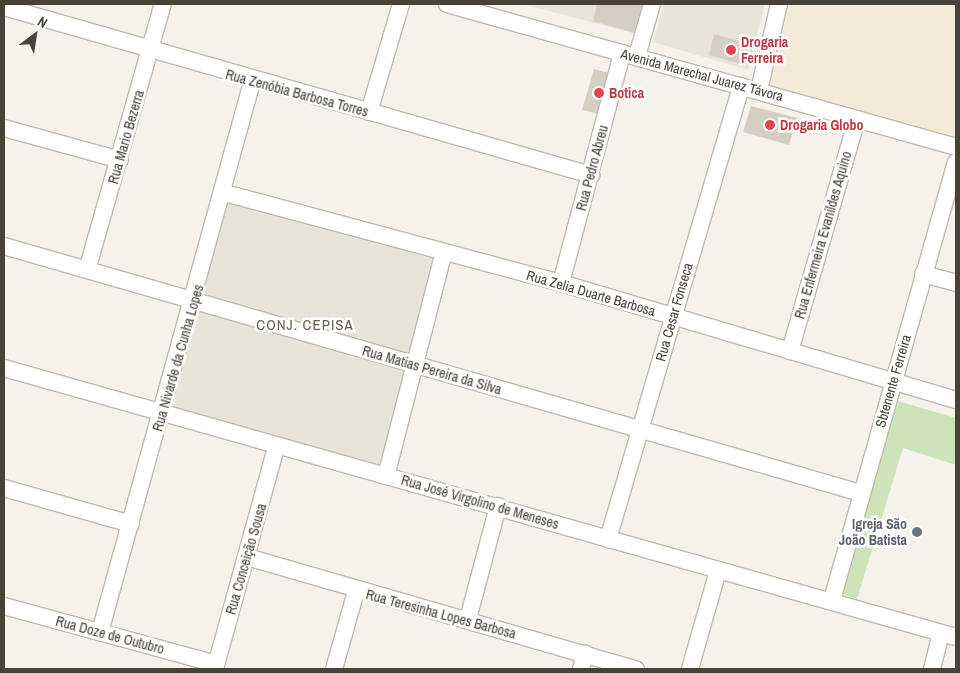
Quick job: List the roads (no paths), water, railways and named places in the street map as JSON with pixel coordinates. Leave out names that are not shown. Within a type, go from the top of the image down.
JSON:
[{"type":"street","name":"Rua Mario Bezerra","points":[[87,270],[120,160],[163,4]]},
{"type":"street","points":[[369,112],[401,4]]},
{"type":"street","name":"Avenida Marechal Juarez Távora","points":[[447,4],[759,90],[956,148]]},
{"type":"street","name":"Rua Pedro Abreu","points":[[561,283],[591,175],[629,54],[652,4]]},
{"type":"street","points":[[759,90],[779,4]]},
{"type":"street","name":"Rua Zenóbia Barbosa Torres","points":[[4,8],[252,82],[369,112],[591,175]]},
{"type":"street","name":"Rua Nivarde da Cunha Lopes","points":[[100,632],[224,193],[252,82]]},
{"type":"street","name":"Rua Cesar Fonseca","points":[[608,539],[741,86]]},
{"type":"street","name":"Rua Enfermeira Evanildes Aquino","points":[[790,351],[857,119]]},
{"type":"street","points":[[4,128],[120,160]]},
{"type":"street","name":"Sbtenente Ferreira","points":[[832,600],[956,162]]},
{"type":"street","name":"Rua Zelia Duarte Barbosa","points":[[224,193],[561,283],[956,400]]},
{"type":"street","name":"Rua Matias Pereira da Silva","points":[[4,246],[641,428],[861,493]]},
{"type":"street","points":[[386,476],[444,252]]},
{"type":"street","points":[[923,274],[956,283]]},
{"type":"street","name":"Rua José Virgolino de Meneses","points":[[4,368],[163,412],[276,448],[498,506],[718,571],[832,600],[949,635]]},
{"type":"street","name":"Rua Conceição Sousa","points":[[215,667],[276,448]]},
{"type":"street","points":[[4,488],[131,524]]},
{"type":"street","points":[[468,619],[498,506]]},
{"type":"street","name":"Rua Teresinha Lopes Barbosa","points":[[247,557],[356,591],[468,619],[583,662],[636,669]]},
{"type":"street","points":[[690,669],[718,571]]},
{"type":"street","points":[[334,669],[356,591]]},
{"type":"street","name":"Rua Doze de Outubro","points":[[4,606],[100,632],[215,667]]},
{"type":"street","points":[[932,669],[949,635]]},
{"type":"place","name":"Drogaria Ferreira","points":[[731,50]]},
{"type":"place","name":"Botica","points":[[599,93]]},
{"type":"place","name":"Drogaria Globo","points":[[770,125]]},
{"type":"place","name":"Igreja São João Batista","points":[[917,532]]},
{"type":"district","name":"CONJ. CEPISA","points":[[305,325]]}]
